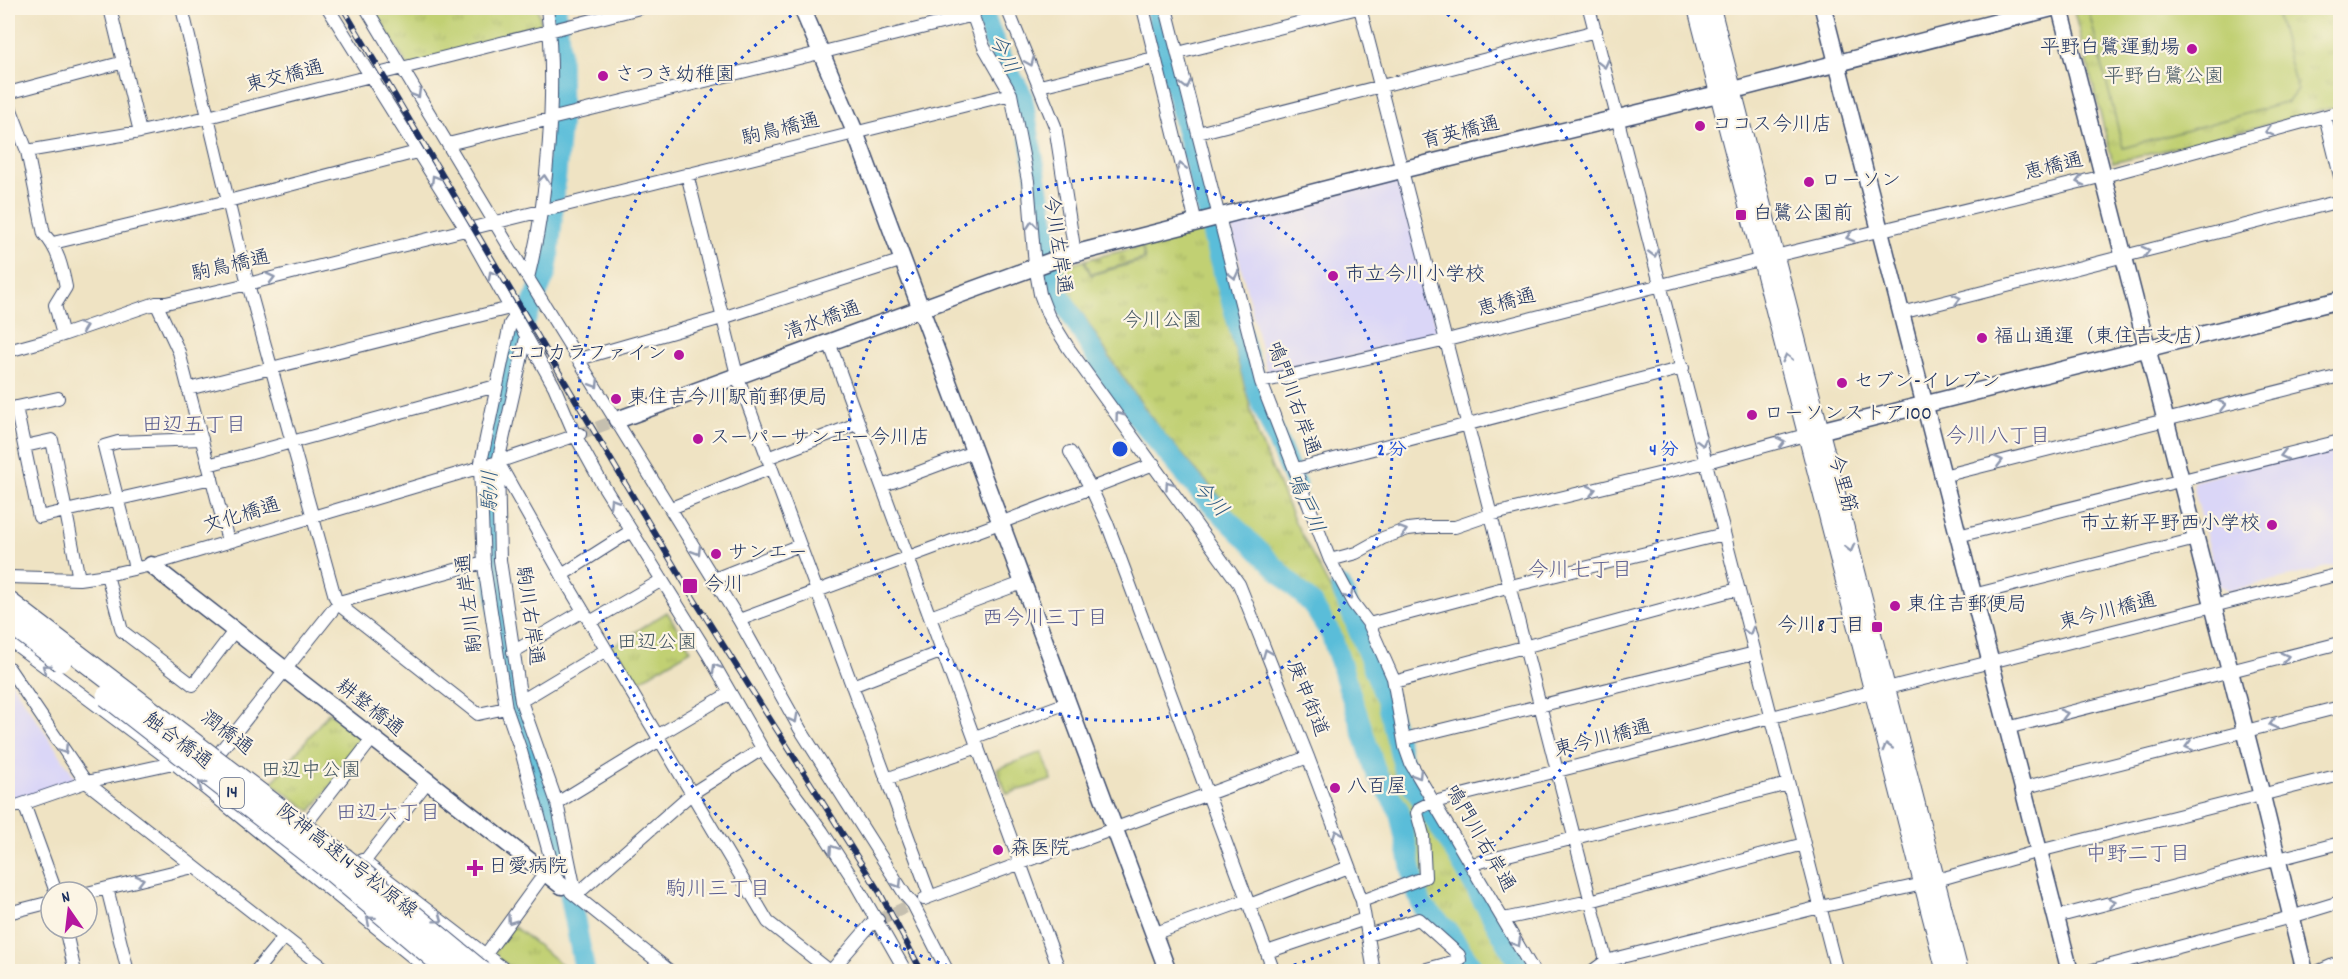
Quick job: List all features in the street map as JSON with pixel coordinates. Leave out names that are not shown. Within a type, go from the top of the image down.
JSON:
[{"type":"highway","name":"阪神高速14号松原線","points":[[8,602],[484,963]]},
{"type":"highway","name":"阪神高速14号松原線","points":[[8,621],[334,873],[451,972]]},
{"type":"main road","name":"今里筋","points":[[1697,8],[1725,92],[1769,257],[1812,433],[1929,883],[1946,972]]},
{"type":"main road","name":"今里筋","points":[[1711,8],[1725,92]]},
{"type":"main road","name":"今里筋","points":[[1929,883],[1959,972]]},
{"type":"street","points":[[110,8],[140,132]]},
{"type":"street","points":[[182,8],[248,284],[335,597],[343,608],[478,714],[506,708]]},
{"type":"street","points":[[328,8],[466,229],[554,386],[577,435],[631,531],[762,749],[854,879],[906,972]]},
{"type":"street","points":[[366,8],[531,283],[739,620],[800,729],[913,904],[948,972]]},
{"type":"street","points":[[531,283],[544,210],[556,28],[547,8]]},
{"type":"street","name":"東交橋通","points":[[27,151],[140,132],[208,117],[640,8]]},
{"type":"street","points":[[802,8],[855,132],[1168,972]]},
{"type":"street","points":[[1007,8],[1055,126],[1075,254]]},
{"type":"street","points":[[1143,8],[1154,58],[1208,221]]},
{"type":"street","name":"鳴門川右岸通","points":[[1166,8],[1198,133],[1208,221],[1261,382],[1329,560],[1353,603],[1369,624],[1394,682],[1404,739],[1411,764],[1428,804],[1472,864],[1534,972]]},
{"type":"street","points":[[1178,53],[1359,8],[1447,340],[1490,515],[1511,586],[1607,966]]},
{"type":"street","points":[[1589,8],[1662,284],[1834,971]]},
{"type":"street","points":[[1823,8],[2070,972]]},
{"type":"street","name":"育英橋通","points":[[1045,263],[1401,170],[1725,92],[2052,8]]},
{"type":"street","points":[[2060,8],[2246,731],[2305,972]]},
{"type":"street","points":[[448,144],[820,52],[972,11]]},
{"type":"street","name":"今川左岸通","points":[[972,11],[984,47],[1011,94],[1045,263],[1040,294],[1048,315],[1154,464]]},
{"type":"street","points":[[1198,133],[1596,31]]},
{"type":"street","points":[[1040,86],[1154,58]]},
{"type":"street","points":[[8,93],[124,62]]},
{"type":"street","name":"駒鳥橋通","points":[[8,351],[156,303],[166,303],[248,284],[1011,94]]},
{"type":"street","points":[[8,102],[27,151],[44,234],[53,243],[62,265],[66,287],[55,305],[63,335]]},
{"type":"street","name":"恵橋通","points":[[1261,382],[1447,340],[1769,257],[2104,176],[2340,112]]},
{"type":"street","points":[[2325,116],[2340,176]]},
{"type":"street","points":[[53,243],[417,152]]},
{"type":"street","points":[[687,174],[737,375],[930,896]]},
{"type":"street","points":[[1901,313],[2340,201]]},
{"type":"street","points":[[579,359],[722,318],[903,260]]},
{"type":"street","name":"清水橋通","points":[[617,420],[1045,263]]},
{"type":"street","points":[[1329,560],[1356,553],[1383,538],[1408,529],[1426,526],[1455,527],[1490,515],[1707,462],[1924,404],[2340,300]]},
{"type":"street","points":[[156,303],[179,352],[228,542]]},
{"type":"street","points":[[188,389],[271,367],[514,316]]},
{"type":"street","name":"駒川左岸通","points":[[514,316],[510,324],[496,386],[482,467],[484,562],[506,708],[563,886]]},
{"type":"street","name":"駒川右岸通","points":[[526,338],[498,462],[500,560],[521,701],[557,803],[563,886]]},
{"type":"street","points":[[829,342],[1060,972]]},
{"type":"street","points":[[1296,469],[1683,368]]},
{"type":"street","points":[[1943,476],[2340,376]]},
{"type":"street","points":[[208,465],[496,386]]},
{"type":"street","points":[[58,398],[12,408],[26,446],[39,517],[212,478]]},
{"type":"street","points":[[670,508],[859,423]]},
{"type":"street","points":[[577,435],[498,462],[583,611],[768,922],[830,971],[877,920]]},
{"type":"street","points":[[143,567],[118,499],[104,446],[118,442],[202,438]]},
{"type":"street","points":[[26,446],[52,440],[79,579]]},
{"type":"street","points":[[1958,536],[2340,441]]},
{"type":"street","points":[[882,486],[974,452]]},
{"type":"street","points":[[1070,452],[1091,488],[1107,523],[1274,972]]},
{"type":"street","name":"文化橋通","points":[[8,577],[79,579],[143,567],[498,462]]},
{"type":"street","points":[[739,620],[1154,464]]},
{"type":"street","name":"庚申街道","points":[[1154,464],[1239,584],[1362,901],[1374,972]]},
{"type":"street","points":[[562,574],[631,531]]},
{"type":"street","points":[[1369,624],[1511,586],[1724,534]]},
{"type":"street","points":[[1973,595],[2196,539]]},
{"type":"street","points":[[714,579],[800,545]]},
{"type":"street","points":[[8,809],[86,782],[219,753],[284,668],[339,602],[484,562]]},
{"type":"street","name":"耕整橋通","points":[[143,567],[235,630],[671,972]]},
{"type":"street","name":"東今川橋通","points":[[1428,804],[2340,574]]},
{"type":"street","points":[[107,575],[122,631],[193,685],[235,630]]},
{"type":"street","points":[[590,622],[662,580]]},
{"type":"street","points":[[930,617],[1022,583]]},
{"type":"street","points":[[1394,682],[1738,589]]},
{"type":"street","name":"潤橋通","points":[[8,591],[364,862],[484,963],[508,972]]},
{"type":"street","points":[[513,652],[583,611]]},
{"type":"street","name":"触合橋通","points":[[8,639],[174,763],[431,972]]},
{"type":"street","points":[[2007,728],[2340,643]]},
{"type":"street","points":[[521,701],[606,650]]},
{"type":"street","points":[[852,686],[943,651]]},
{"type":"street","points":[[1404,739],[1755,653]]},
{"type":"street","points":[[8,667],[86,782],[329,972]]},
{"type":"street","points":[[557,803],[730,693]]},
{"type":"street","points":[[886,779],[1067,703]]},
{"type":"street","points":[[2022,788],[2340,706]]},
{"type":"street","points":[[309,820],[373,738]]},
{"type":"street","points":[[473,972],[563,886],[691,794],[762,749]]},
{"type":"street","points":[[913,904],[1308,757]]},
{"type":"street","points":[[1591,972],[1820,908],[1929,883],[2039,851],[2340,775]]},
{"type":"street","points":[[364,862],[428,781]]},
{"type":"street","points":[[1472,864],[1788,784]]},
{"type":"street","points":[[24,804],[52,880]]},
{"type":"street","points":[[1362,901],[1425,877],[1423,834],[1417,813],[1428,804]]},
{"type":"street","points":[[2056,917],[2340,843]]},
{"type":"street","points":[[1503,919],[1590,901],[1804,844]]},
{"type":"street","points":[[99,890],[193,867]]},
{"type":"street","points":[[1153,933],[1349,867]]},
{"type":"street","points":[[107,888],[128,972]]},
{"type":"street","points":[[2085,972],[2340,902]]},
{"type":"street","points":[[8,913],[39,905]]},
{"type":"street","points":[[1267,952],[1365,919]]},
{"type":"street","points":[[1368,935],[1419,919],[1459,954],[1460,960],[1416,972]]},
{"type":"street","points":[[255,972],[284,937]]},
{"type":"street","points":[[68,940],[75,972]]},
{"type":"street","points":[[2317,972],[2340,962]]},
{"type":"shaded area","name":"市立今川小学校","points":[[1398,177],[1437,330],[1435,335],[1271,377],[1267,373],[1230,222]]},
{"type":"shaded area","name":"市立新平野西小学校","points":[[2340,443],[2340,564],[2230,591],[2219,585],[2193,485],[2195,481]]},
{"type":"shaded area","points":[[8,677],[75,777],[74,781],[8,803]]},
{"type":"green space","points":[[373,8],[538,8],[542,29],[409,68]]},
{"type":"green space","name":"平野白鷺運動場","points":[[2073,8],[2340,8],[2340,106],[2113,163]]},
{"type":"green space","name":"平野白鷺運動場","points":[[2088,8],[2275,8],[2297,90],[2288,102],[2123,148]]},
{"type":"green space","name":"今川公園","points":[[1203,231],[1258,436],[1294,520],[1356,638],[1381,698],[1390,736],[1424,813],[1519,971],[1482,971],[1470,949],[1423,891],[1403,806],[1379,765],[1355,687],[1327,618],[1158,427],[1114,364],[1070,294],[1058,266],[1084,261],[1091,275],[1145,260],[1142,245]]},
{"type":"green space","points":[[1142,246],[1144,259],[1091,274],[1085,260]]},
{"type":"green space","name":"田辺公園","points":[[667,612],[691,650],[634,684],[611,647]]},
{"type":"green space","name":"田辺中公園","points":[[329,712],[363,738],[364,743],[311,811],[272,783]]},
{"type":"green space","points":[[1042,752],[1052,780],[1007,794],[997,769]]},
{"type":"green space","points":[[513,926],[570,971],[516,971],[492,954]]},
{"type":"waterway","name":"駒川","points":[[556,8],[560,53],[561,117],[549,254],[546,273],[517,340],[507,389],[497,421],[491,477],[492,563],[512,705],[533,753],[567,879],[585,972]]},
{"type":"waterway","name":"今川","points":[[982,8],[999,53],[1022,95],[1059,294],[1104,370],[1141,422],[1202,494],[1312,604],[1331,634],[1377,775],[1399,810],[1416,890],[1423,907],[1447,930],[1476,972]]},
{"type":"waterway","name":"鳴戸川","points":[[1155,8],[1216,248],[1260,399],[1297,488]]},
{"type":"waterway","name":"鳴戸川","points":[[1341,587],[1386,699],[1406,776],[1448,840],[1524,972]]},
{"type":"tunnel","points":[[580,434],[617,420]]},
{"type":"tunnel","points":[[878,920],[913,904]]},
{"type":"railway","points":[[343,8],[689,591],[880,893],[922,972]]},
{"type":"place","name":"平野白鷺運動場","points":[[2192,49]]},
{"type":"place","name":"さつき幼稚園","points":[[603,76]]},
{"type":"place","name":"ココス今川店","points":[[1700,126]]},
{"type":"place","name":"ローソン","points":[[1809,182]]},
{"type":"place","name":"白鷺公園前","points":[[1741,215]]},
{"type":"place","name":"市立今川小学校","points":[[1333,276]]},
{"type":"place","name":"福山通運（東住吉支店）","points":[[1982,338]]},
{"type":"place","name":"ココカラファイン","points":[[679,355]]},
{"type":"place","name":"セブン-イレブン","points":[[1842,383]]},
{"type":"place","name":"東住吉今川駅前郵便局","points":[[616,399]]},
{"type":"place","name":"ローソンストア100","points":[[1752,415]]},
{"type":"place","name":"スーパーサンエー今川店","points":[[698,439]]},
{"type":"place","name":"市立新平野西小学校","points":[[2272,525]]},
{"type":"place","name":"サンエー","points":[[716,554]]},
{"type":"place","name":"今川","points":[[690,586]]},
{"type":"place","name":"東住吉郵便局","points":[[1895,606]]},
{"type":"place","name":"今川8丁目","points":[[1877,627]]},
{"type":"place","name":"八百屋","points":[[1335,788]]},
{"type":"place","name":"森医院","points":[[998,850]]},
{"type":"place","name":"日愛病院","points":[[475,868]]},
{"type":"district","name":"田辺五丁目","points":[[194,427]]},
{"type":"district","name":"今川八丁目","points":[[1998,438]]},
{"type":"district","name":"今川七丁目","points":[[1580,572]]},
{"type":"district","name":"西今川三丁目","points":[[1045,620]]},
{"type":"district","name":"田辺六丁目","points":[[388,815]]},
{"type":"district","name":"中野二丁目","points":[[2138,856]]},
{"type":"district","name":"駒川三丁目","points":[[718,891]]},
{"type":"park label","name":"平野白鷺公園","points":[[2164,78]]}]
